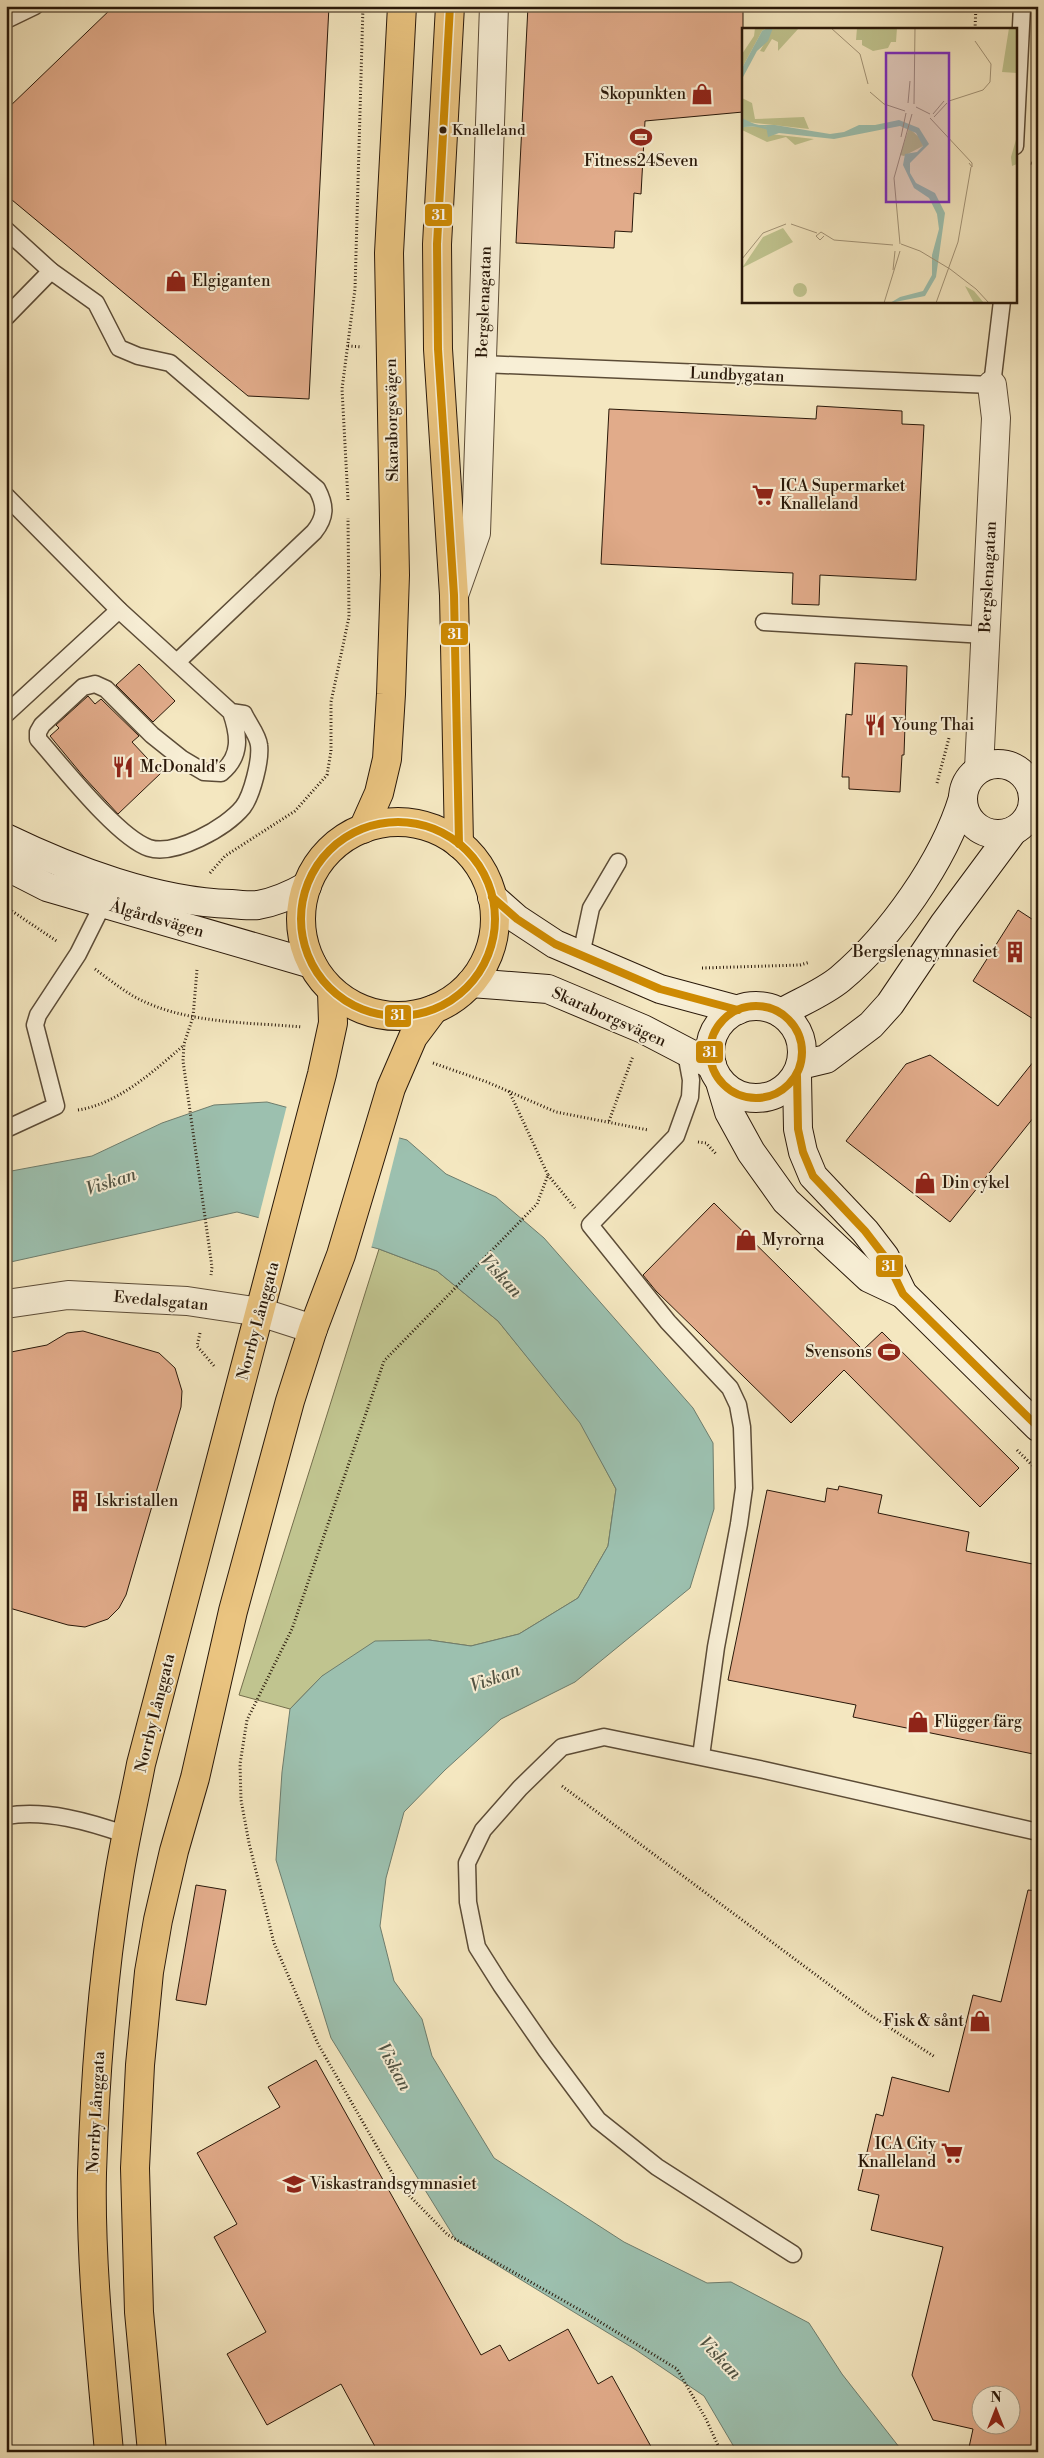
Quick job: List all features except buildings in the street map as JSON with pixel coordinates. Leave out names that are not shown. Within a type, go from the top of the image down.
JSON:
[{"type":"main road","name":"Skaraborgsvägen","points":[[363,829],[379,793],[387,759],[391,694],[395,575],[389,253],[402,6]]},
{"type":"main road","points":[[450,6],[437,244],[438,349],[454,594],[459,844]]},
{"type":"main road","points":[[388,823],[413,824],[438,831],[459,844],[483,873],[492,897],[495,921],[492,943],[484,964],[471,983],[454,998],[434,1009],[413,1015],[381,1014],[350,1004],[332,991],[312,964],[304,942],[301,920],[307,886],[325,856],[342,840],[363,829],[388,823]]},
{"type":"main road","name":"Norrby Långgata","points":[[109,2452],[96,2284],[92,2174],[106,1963],[119,1874],[141,1764],[322,1074],[334,1023],[332,991]]},
{"type":"main road","points":[[152,2452],[140,2322],[135,2168],[140,2066],[150,1972],[172,1860],[195,1778],[232,1611],[313,1330],[341,1255],[391,1088],[413,1037],[434,1009]]},
{"type":"street","name":"Bergslenagatan","points":[[454,594],[476,533],[494,6]]},
{"type":"street","name":"Bergslenagatan","points":[[979,769],[996,418],[992,385]]},
{"type":"street","points":[[716,1074],[736,1094],[755,1099],[765,1098],[783,1090],[799,1070],[826,1059],[870,1025],[890,1004],[944,924],[1013,831],[1023,824],[1030,814],[1035,801],[1029,783],[1016,768],[1004,764],[991,764],[979,769],[970,777],[955,824],[911,900],[891,925],[869,951],[839,980],[781,1013]]},
{"type":"street","points":[[963,798],[964,810],[978,828],[990,833],[1002,834],[1013,831]]},
{"type":"street","name":"Ålgårdsvägen","points":[[7,836],[96,874],[145,890],[188,900],[257,905],[287,898],[307,886]]},
{"type":"street","name":"Ålgårdsvägen","points":[[6,866],[48,887],[312,964]]},
{"type":"street","points":[[492,897],[524,924],[555,944],[660,989],[738,1010]]},
{"type":"street","name":"Skaraborgsvägen","points":[[471,983],[548,988],[643,1028],[686,1053],[716,1074]]},
{"type":"street","points":[[903,1294],[885,1257],[813,1176],[803,1152],[798,1129],[799,1070],[802,1046],[795,1026],[781,1013],[764,1006],[746,1007],[738,1010],[724,1019],[714,1032],[711,1043],[716,1074],[728,1112],[751,1152],[786,1201],[869,1278],[903,1294],[1038,1427]]},
{"type":"street","name":"Evedalsgatan","points":[[6,1304],[68,1295],[187,1301],[260,1312],[313,1330]]},
{"type":"lane","points":[[6,20],[35,6]]},
{"type":"lane","points":[[1016,126],[1022,6]]},
{"type":"lane","points":[[6,230],[51,271],[96,303],[119,348],[138,356],[170,363],[317,489],[324,503],[323,520],[314,532],[177,662]]},
{"type":"lane","points":[[6,317],[51,271]]},
{"type":"lane","points":[[992,385],[1002,302]]},
{"type":"lane","name":"Lundbygatan","points":[[482,364],[992,385]]},
{"type":"lane","points":[[6,496],[119,610],[231,712],[237,728],[237,748],[232,764],[221,773],[204,772],[182,759],[152,735],[106,689],[95,684],[84,687],[42,725],[38,732],[38,739],[114,823],[134,841],[162,851],[203,836],[228,821],[243,806],[257,768],[259,744],[244,714],[231,712]]},
{"type":"lane","points":[[6,714],[119,610]]},
{"type":"lane","points":[[764,622],[985,635]]},
{"type":"lane","points":[[580,955],[590,908],[618,862]]},
{"type":"lane","points":[[6,1129],[56,1106],[35,1026],[38,1015],[78,954],[103,904]]},
{"type":"lane","points":[[686,1053],[692,1080],[690,1097],[676,1136],[665,1150],[590,1225],[668,1322],[730,1388],[738,1405],[742,1427],[744,1488],[716,1647],[702,1756]]},
{"type":"lane","points":[[793,2254],[657,2167],[598,2120],[529,2026],[477,1947],[468,1902],[467,1863],[483,1830],[520,1788],[562,1747],[604,1737],[702,1756],[1038,1832]]},
{"type":"lane","points":[[6,1816],[24,1813],[40,1814],[103,1826],[127,1835]]},
{"type":"path","points":[[348,502],[342,389],[355,289],[363,6]]},
{"type":"path","points":[[975,28],[976,6]]},
{"type":"path","points":[[210,873],[225,856],[295,810],[327,775],[331,751],[331,702],[349,617],[348,512]]},
{"type":"path","points":[[934,791],[950,737]]},
{"type":"path","points":[[6,907],[78,954],[133,996],[169,1011],[193,1017],[302,1028]]},
{"type":"path","points":[[197,970],[193,1017],[184,1044],[183,1061],[212,1267]]},
{"type":"path","points":[[56,1106],[60,1110],[70,1112],[106,1102],[166,1060],[184,1044]]},
{"type":"path","points":[[430,1062],[509,1091],[556,1112],[609,1121],[706,1143],[720,1158]]},
{"type":"path","points":[[509,1091],[548,1175],[590,1225]]},
{"type":"path","points":[[548,1175],[537,1204],[384,1361],[292,1629],[247,1720],[240,1764],[241,1800],[249,1843],[274,1943],[318,2044],[400,2185],[448,2235],[587,2314],[676,2369],[706,2419],[721,2452]]},
{"type":"path","points":[[562,1786],[870,2015],[936,2057]]},
{"type":"green space","points":[[379,1249],[437,1271],[498,1321],[581,1423],[616,1489],[608,1546],[578,1598],[519,1634],[471,1646],[429,1640],[322,1676],[290,1709],[239,1695]]},
{"type":"water","name":"Viskan","points":[[267,1102],[407,1140],[446,1174],[496,1197],[544,1238],[693,1408],[713,1443],[714,1509],[690,1588],[575,1682],[501,1719],[445,1770],[404,1812],[386,1878],[380,1926],[394,1981],[422,2019],[432,2056],[494,2158],[624,2242],[707,2283],[731,2282],[809,2323],[842,2374],[903,2452],[737,2452],[704,2396],[636,2350],[456,2240],[331,2038],[276,1860],[282,1772],[290,1709],[322,1676],[375,1641],[429,1640],[471,1646],[519,1634],[578,1598],[608,1546],[616,1489],[580,1423],[498,1321],[437,1271],[379,1249],[237,1212],[6,1263],[6,1172],[92,1156],[162,1123],[214,1105]]},
{"type":"pier","points":[[287,1105],[400,1135],[371,1249],[258,1220]]},
{"type":"transit line","name":"31","points":[[450,6],[437,244],[438,349],[454,595],[459,844]]},
{"type":"transit line","name":"31","points":[[398,822],[426,826],[444,834],[459,844],[473,858],[483,873],[491,891],[495,919],[491,947],[483,965],[473,980],[459,994],[444,1004],[426,1012],[398,1016],[370,1012],[352,1004],[337,994],[323,980],[313,965],[305,947],[301,919],[305,891],[313,873],[323,858],[337,844],[352,834],[370,826],[398,822]]},
{"type":"transit line","name":"31","points":[[492,897],[517,919],[555,944],[660,989],[738,1010]]},
{"type":"transit line","name":"31","points":[[756,1006],[774,1009],[789,1019],[799,1034],[802,1052],[799,1070],[789,1085],[774,1095],[756,1098],[738,1095],[723,1085],[713,1070],[710,1052],[713,1034],[723,1019],[738,1009],[756,1006]]},
{"type":"transit line","name":"31","points":[[797,1076],[798,1129],[803,1152],[813,1176],[865,1231],[885,1257],[903,1294],[1038,1427]]},
{"type":"place","name":"Skopunkten","points":[[702,94]]},
{"type":"place","name":"Knalleland","points":[[443,130]]},
{"type":"place","name":"Fitness24Seven","points":[[641,137]]},
{"type":"place","name":"Elgiganten","points":[[176,281]]},
{"type":"place","name":"ICA Supermarket Knalleland","points":[[763,495]]},
{"type":"place","name":"Young Thai","points":[[875,725]]},
{"type":"place","name":"McDonald's","points":[[123,767]]},
{"type":"place","name":"Bergslenagymnasiet","points":[[1015,952]]},
{"type":"place","name":"Din cykel","points":[[925,1183]]},
{"type":"place","name":"Myrorna","points":[[746,1240]]},
{"type":"place","name":"Svensons","points":[[889,1352]]},
{"type":"place","name":"Iskristallen","points":[[80,1501]]},
{"type":"place","name":"Flügger färg","points":[[918,1722]]},
{"type":"place","name":"Fisk & sånt","points":[[980,2021]]},
{"type":"place","name":"ICA City Knalleland","points":[[952,2153]]},
{"type":"place","name":"Viskastrandsgymnasiet","points":[[294,2184]]}]
